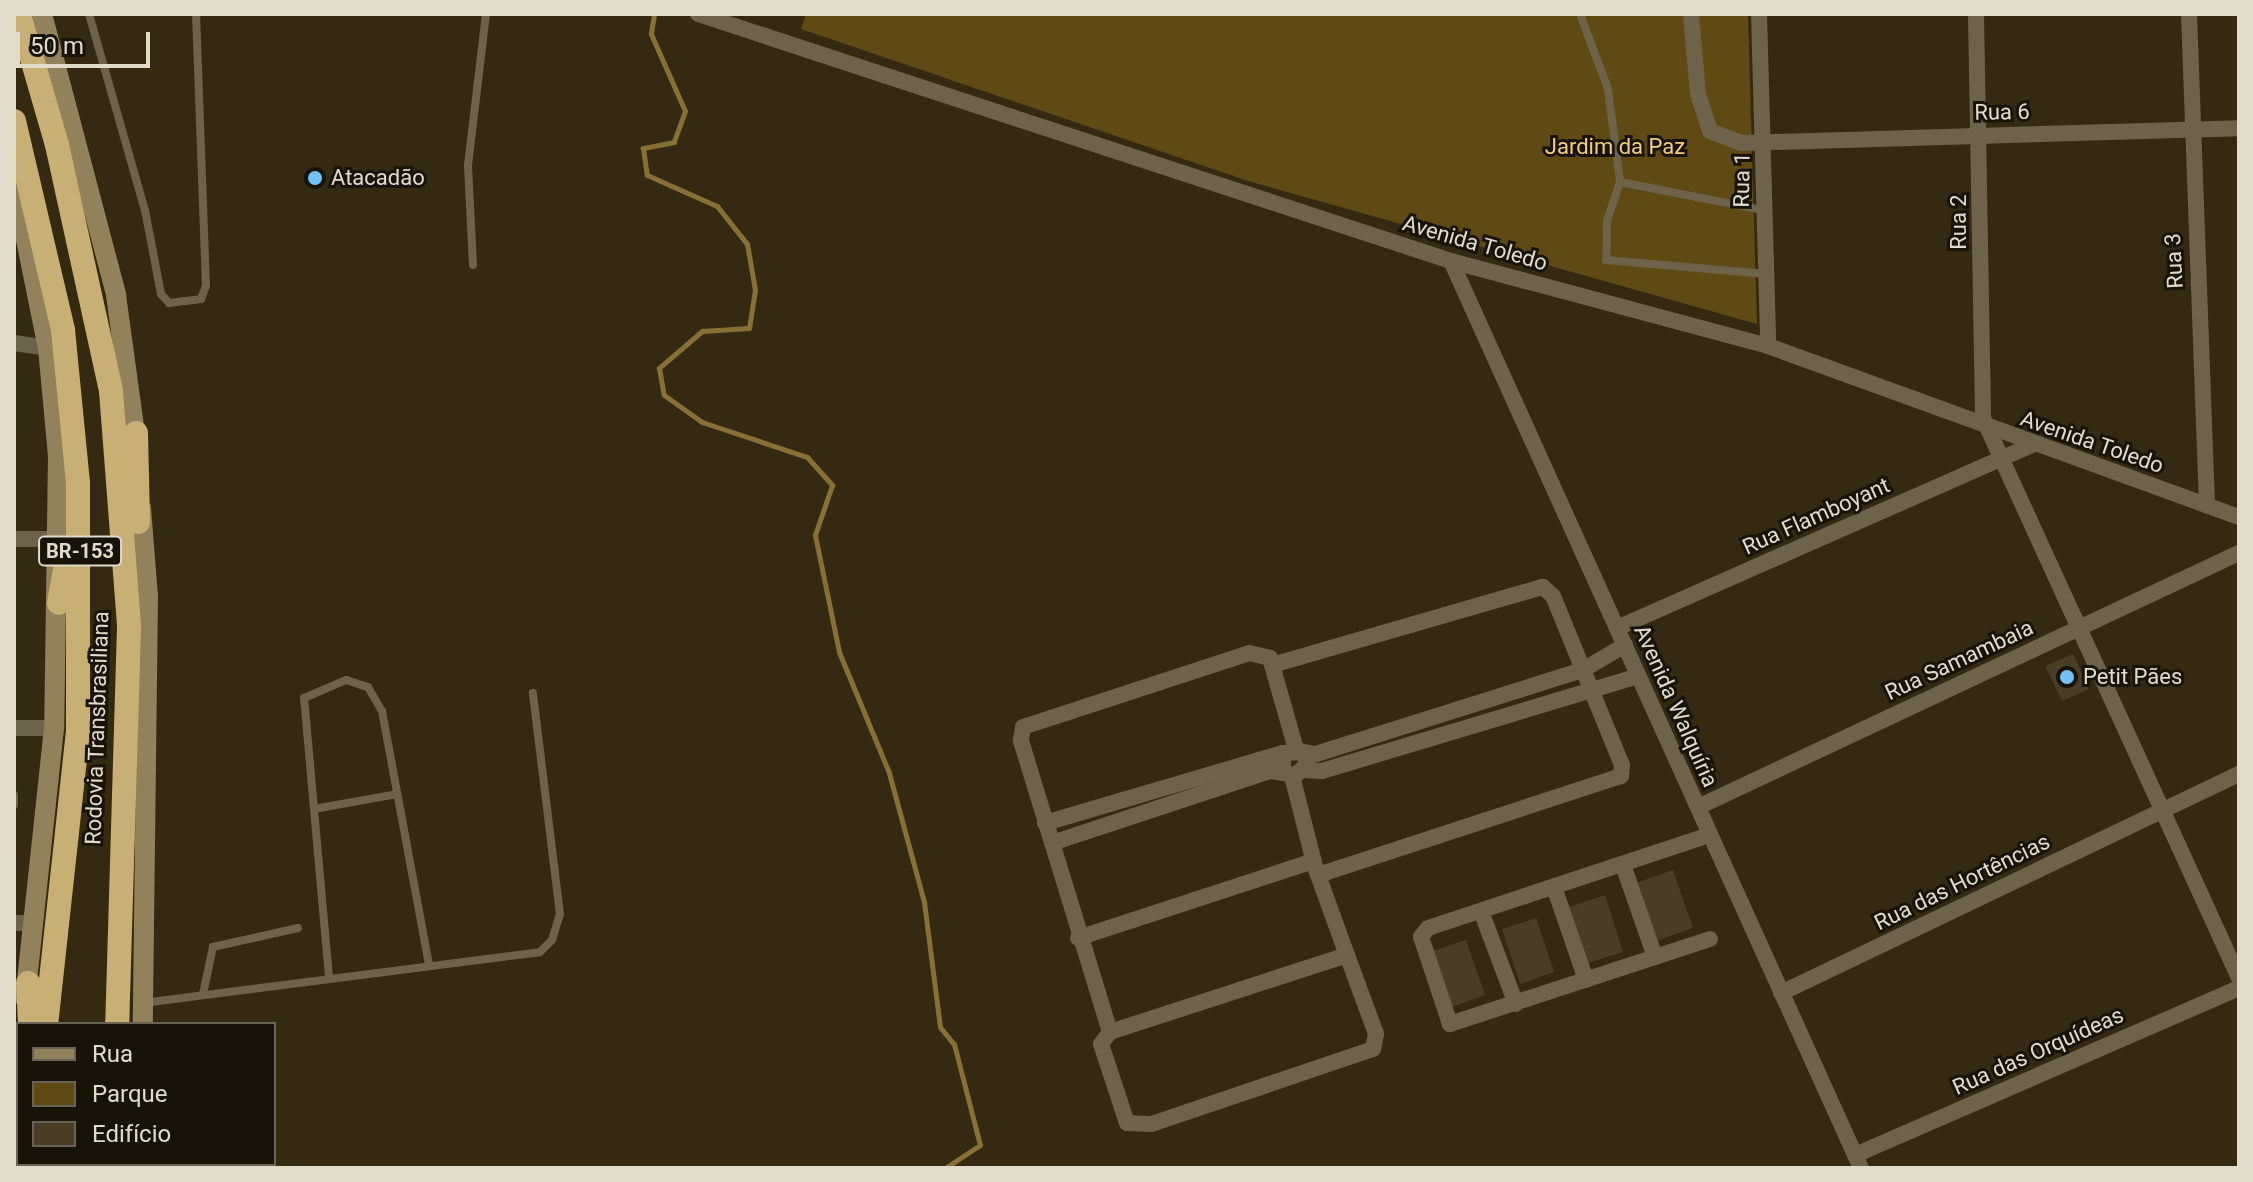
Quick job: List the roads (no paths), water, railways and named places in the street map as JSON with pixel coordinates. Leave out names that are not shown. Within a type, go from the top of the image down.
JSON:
[{"type":"highway","name":"Rodovia Transbrasiliana","points":[[19,14],[101,336],[129,627],[117,1022]]},
{"type":"highway","name":"Rodovia Transbrasiliana","points":[[14,121],[55,339],[78,483],[79,716],[46,1022]]},
{"type":"highway","points":[[55,339],[71,487],[69,558],[59,603]]},
{"type":"highway","points":[[129,627],[141,562],[136,433]]},
{"type":"highway","points":[[28,983],[30,1022]]},
{"type":"main road","points":[[42,14],[116,295],[136,433],[148,596],[142,1014]]},
{"type":"main road","name":"Rodovia Transbrasiliana","points":[[14,180],[55,339],[59,603],[54,728],[24,923],[28,983],[21,1022]]},
{"type":"street","name":"Avenida Toledo","points":[[698,14],[1451,261],[1768,346],[1987,429],[2239,517]]},
{"type":"street","name":"Rua 6","points":[[1691,14],[1696,83],[1710,131],[1741,143],[2239,128]]},
{"type":"street","name":"Rua 1","points":[[1759,14],[1765,142],[1763,210],[1768,346]]},
{"type":"street","name":"Rua 2","points":[[1976,14],[1981,134],[1981,399],[1987,429],[2239,978]]},
{"type":"street","name":"Rua 3","points":[[2189,14],[2207,506]]},
{"type":"street","name":"Avenida Walquíria","points":[[1451,261],[1858,1162]]},
{"type":"street","points":[[14,343],[55,339]]},
{"type":"street","name":"Rua Flamboyant","points":[[1617,628],[2034,444]]},
{"type":"street","points":[[14,539],[58,539]]},
{"type":"street","name":"Rua Samambaia","points":[[1698,807],[2239,553]]},
{"type":"street","points":[[1078,938],[1621,776],[1622,765],[1553,596],[1543,587],[1272,665]]},
{"type":"street","points":[[1045,823],[1294,751],[1316,754],[1583,670],[1625,645]]},
{"type":"street","points":[[1110,1032],[1078,938],[1021,740],[1028,723],[1249,653],[1270,658],[1294,751],[1293,772],[1316,868],[1347,955],[1377,1042],[1368,1054],[1345,1063],[1139,1128],[1127,1123],[1101,1044],[1110,1032],[1347,955]]},
{"type":"street","points":[[1052,843],[1293,772],[1322,771],[1590,687],[1638,676]]},
{"type":"street","points":[[14,728],[54,728]]},
{"type":"street","points":[[1293,772],[1294,751]]},
{"type":"street","name":"Rua das Hortências","points":[[1781,993],[2239,774]]},
{"type":"street","points":[[1710,835],[1428,928],[1421,937],[1450,1024],[1710,939]]},
{"type":"street","points":[[1623,865],[1655,957]]},
{"type":"street","points":[[1554,887],[1586,980]]},
{"type":"street","points":[[1481,911],[1516,1004]]},
{"type":"street","name":"Rua das Orquídeas","points":[[1858,1162],[2239,988]]},
{"type":"lane","points":[[89,14],[142,196],[161,294],[169,303],[201,299],[206,286],[196,14]]},
{"type":"lane","points":[[473,265],[468,165],[486,14]]},
{"type":"lane","points":[[1580,14],[1608,89],[1620,182],[1607,221],[1606,260],[1766,274]]},
{"type":"lane","points":[[1620,182],[1763,210]]},
{"type":"lane","points":[[329,977],[304,698],[346,680],[368,687],[382,711],[429,965]]},
{"type":"lane","points":[[142,1014],[203,994],[540,952],[552,940],[560,914],[533,693]]},
{"type":"lane","points":[[314,809],[397,794]]},
{"type":"lane","points":[[14,795],[14,805]]},
{"type":"lane","points":[[203,994],[213,947],[298,928]]},
{"type":"waterway","points":[[654,14],[651,34],[685,111],[674,142],[643,148],[647,175],[717,206],[747,244],[755,290],[749,328],[702,331],[659,368],[664,395],[702,422],[807,457],[832,485],[815,535],[839,652],[889,773],[924,902],[940,1027],[954,1044],[980,1145],[945,1168]]},
{"type":"place","name":"Atacadão","points":[[315,178]]},
{"type":"place","name":"Petit Pães","points":[[2067,677]]},
{"type":"park label","name":"Jardim da Paz","points":[[1615,147]]}]
